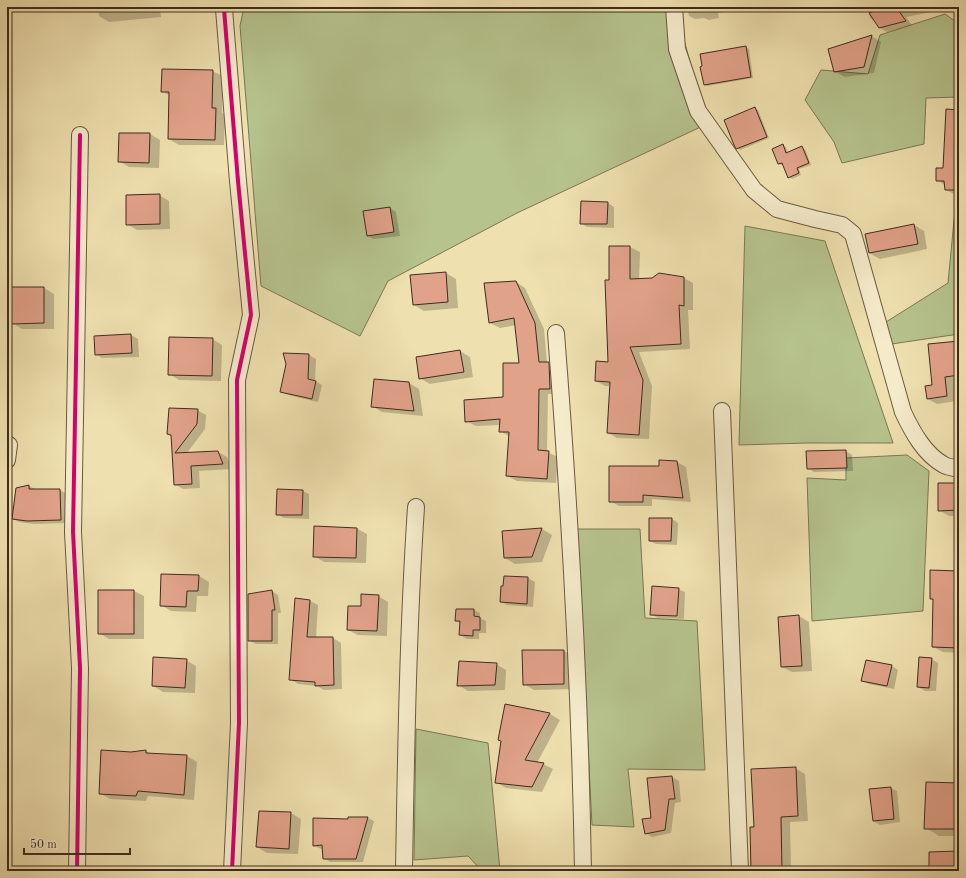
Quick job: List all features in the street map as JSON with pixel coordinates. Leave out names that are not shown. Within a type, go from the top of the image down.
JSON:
[{"type":"street","points":[[222,7],[224,9],[251,315],[237,380],[239,723],[232,871]]},
{"type":"street","points":[[674,7],[677,49],[698,111],[754,190],[777,209],[842,225],[853,234],[903,412],[910,428],[922,445],[933,456],[944,465],[959,469]]},
{"type":"street","points":[[77,871],[80,668],[73,532],[80,135]]},
{"type":"street","points":[[556,333],[563,422],[574,610],[581,756],[583,871]]},
{"type":"street","points":[[722,411],[740,871]]},
{"type":"street","points":[[404,871],[406,706],[410,596],[416,507]]},
{"type":"green space","points":[[244,7],[675,7],[707,124],[517,213],[388,281],[360,336],[261,286],[240,26]]},
{"type":"green space","points":[[945,14],[959,24],[959,97],[926,98],[924,144],[842,163],[834,142],[805,100],[821,70],[868,74],[880,35]]},
{"type":"green space","points":[[959,209],[959,334],[885,345],[886,322],[948,283],[955,210]]},
{"type":"green space","points":[[745,226],[825,241],[893,443],[739,445]]},
{"type":"green space","points":[[907,455],[929,471],[923,611],[812,621],[807,478],[846,480],[846,458]]},
{"type":"green space","points":[[577,529],[640,529],[645,618],[697,621],[705,770],[628,769],[634,827],[592,825]]},
{"type":"green space","points":[[416,729],[488,743],[500,871],[482,871],[468,856],[414,860]]},
{"type":"building","points":[[885,7],[896,7],[906,21],[879,28],[869,13]]},
{"type":"building","points":[[872,35],[864,67],[834,72],[828,49]]},
{"type":"building","points":[[746,46],[751,77],[704,85],[700,67],[702,66],[700,54]]},
{"type":"building","points":[[162,69],[213,70],[212,108],[216,108],[215,140],[168,139],[169,92],[161,92]]},
{"type":"building","points":[[755,107],[767,137],[736,149],[724,120]]},
{"type":"building","points":[[946,109],[959,110],[959,190],[945,190],[944,181],[936,181],[936,168],[943,168]]},
{"type":"building","points":[[119,133],[150,133],[149,163],[118,162]]},
{"type":"building","points":[[783,144],[786,153],[802,146],[809,163],[797,168],[799,173],[788,178],[782,163],[778,164],[772,149]]},
{"type":"building","points":[[160,194],[160,224],[126,225],[126,195]]},
{"type":"building","points":[[581,201],[608,202],[607,224],[580,224]]},
{"type":"building","points":[[390,207],[394,232],[367,236],[363,211]]},
{"type":"building","points":[[914,224],[918,244],[869,253],[865,234]]},
{"type":"building","points":[[609,246],[630,246],[630,279],[652,278],[659,273],[684,277],[684,306],[679,305],[681,344],[630,347],[643,380],[639,435],[607,433],[610,382],[595,381],[596,361],[608,362],[605,280],[609,280]]},
{"type":"building","points":[[446,272],[448,302],[413,305],[410,275]]},
{"type":"building","points":[[516,281],[535,323],[539,362],[549,362],[550,389],[539,389],[538,450],[549,451],[547,479],[506,476],[509,432],[499,432],[500,419],[465,422],[464,400],[503,397],[503,363],[519,363],[514,318],[489,323],[484,283]]},
{"type":"building","points":[[11,287],[44,287],[44,323],[11,324]]},
{"type":"building","points":[[131,334],[132,353],[95,355],[94,336]]},
{"type":"building","points":[[169,337],[213,338],[212,376],[168,375]]},
{"type":"building","points":[[959,341],[959,375],[945,377],[947,396],[927,399],[925,386],[932,385],[928,344]]},
{"type":"building","points":[[460,350],[464,372],[419,379],[416,357]]},
{"type":"building","points":[[283,353],[309,354],[308,379],[316,381],[312,399],[280,392],[286,364]]},
{"type":"building","points":[[374,379],[409,382],[414,411],[371,407]]},
{"type":"building","points":[[169,408],[198,409],[197,424],[175,453],[218,451],[223,464],[191,466],[192,484],[174,485],[171,435],[167,434]]},
{"type":"building","points":[[846,450],[847,468],[807,469],[806,451]]},
{"type":"building","points":[[659,460],[677,461],[683,498],[643,495],[643,502],[609,502],[609,466],[659,466]]},
{"type":"building","points":[[938,483],[959,483],[959,510],[938,511]]},
{"type":"building","points":[[29,485],[29,489],[60,489],[61,520],[27,521],[12,519],[16,488]]},
{"type":"building","points":[[277,489],[303,490],[302,515],[276,515]]},
{"type":"building","points":[[649,518],[672,518],[671,541],[649,541]]},
{"type":"building","points":[[314,526],[357,528],[356,558],[313,557]]},
{"type":"building","points":[[542,528],[532,557],[504,558],[502,531]]},
{"type":"building","points":[[930,570],[959,571],[959,648],[932,647],[933,599],[930,599]]},
{"type":"building","points":[[161,574],[199,575],[198,591],[187,591],[186,607],[160,606]]},
{"type":"building","points":[[504,576],[528,577],[527,604],[500,602],[501,586],[503,586]]},
{"type":"building","points":[[652,586],[679,588],[677,616],[650,615]]},
{"type":"building","points":[[98,590],[134,590],[134,634],[98,634]]},
{"type":"building","points":[[272,590],[275,610],[272,610],[272,641],[248,641],[248,594]]},
{"type":"building","points":[[361,594],[379,595],[377,631],[347,630],[348,606],[361,606]]},
{"type":"building","points":[[295,598],[310,600],[307,637],[333,637],[334,685],[315,686],[315,682],[289,680]]},
{"type":"building","points":[[456,609],[474,609],[474,616],[480,617],[480,630],[473,630],[473,636],[459,635],[460,621],[455,621]]},
{"type":"building","points":[[799,615],[802,666],[781,667],[778,617]]},
{"type":"building","points":[[522,650],[564,650],[564,684],[523,685]]},
{"type":"building","points":[[153,657],[187,659],[185,688],[152,686]]},
{"type":"building","points":[[919,657],[932,658],[929,688],[917,687]]},
{"type":"building","points":[[866,660],[892,665],[887,686],[861,681]]},
{"type":"building","points":[[459,661],[497,663],[495,685],[457,686]]},
{"type":"building","points":[[505,704],[550,713],[525,760],[544,763],[532,787],[495,783],[501,741],[498,740]]},
{"type":"building","points":[[101,750],[131,752],[146,750],[146,753],[187,755],[184,795],[138,791],[136,796],[99,794]]},
{"type":"building","points":[[796,767],[798,816],[781,817],[782,871],[751,871],[750,827],[754,827],[751,769]]},
{"type":"building","points":[[672,776],[675,799],[669,799],[665,830],[645,834],[642,819],[651,818],[647,778]]},
{"type":"building","points":[[926,782],[959,783],[959,829],[924,829]]},
{"type":"building","points":[[891,787],[894,819],[873,821],[869,789]]},
{"type":"building","points":[[259,811],[291,812],[289,849],[256,847]]},
{"type":"building","points":[[348,817],[368,817],[356,859],[323,859],[322,845],[313,846],[313,818],[348,819]]},
{"type":"building","points":[[959,851],[959,871],[929,871],[929,852]]},
{"type":"cycle path","points":[[222,7],[224,9],[251,315],[237,380],[239,723],[232,871]]},
{"type":"cycle path","points":[[77,871],[80,668],[73,532],[80,135]]}]
